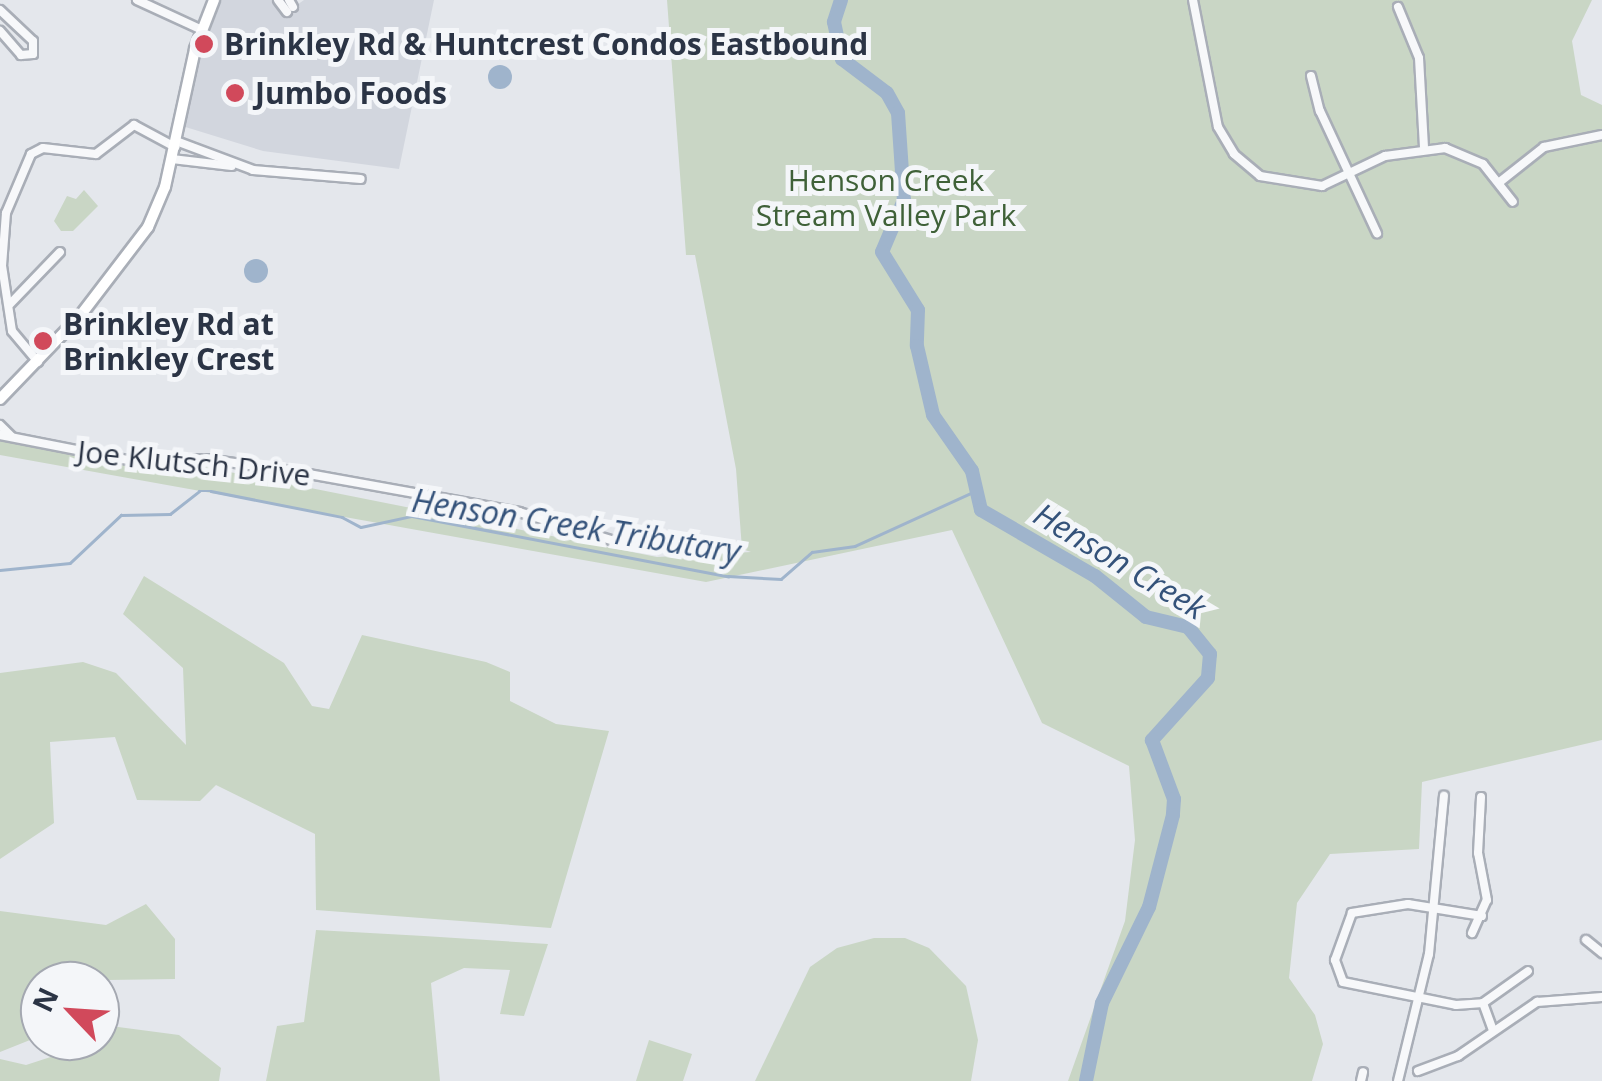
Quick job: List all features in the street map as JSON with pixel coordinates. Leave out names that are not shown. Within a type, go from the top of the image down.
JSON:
[{"type":"main road","points":[[0,399],[38,362],[141,240],[174,149],[200,29],[214,0]]},
{"type":"street","points":[[137,0],[200,29]]},
{"type":"street","points":[[278,0],[290,6]]},
{"type":"street","points":[[1193,0],[1218,127],[1234,154],[1260,176],[1300,188],[1350,175],[1385,156],[1424,147],[1465,154],[1501,180],[1513,202]]},
{"type":"street","points":[[1398,7],[1419,58],[1424,147]]},
{"type":"street","points":[[0,10],[33,41],[33,54],[21,54],[0,31]]},
{"type":"street","points":[[1310,76],[1378,233]]},
{"type":"street","points":[[38,362],[12,330],[3,230],[33,152],[96,154],[134,125],[174,149],[242,167],[361,179]]},
{"type":"street","points":[[1501,180],[1544,147],[1602,135]]},
{"type":"street","points":[[174,149],[242,167]]},
{"type":"street","points":[[10,304],[60,252]]},
{"type":"street","points":[[0,425],[11,436]]},
{"type":"street","name":"Joe Klutsch Drive","points":[[0,435],[133,460],[206,459],[292,471],[519,512],[611,540]]},
{"type":"street","points":[[1398,1081],[1420,1000],[1436,906],[1444,796]]},
{"type":"street","points":[[1472,933],[1487,900],[1478,853],[1481,797]]},
{"type":"street","points":[[1482,916],[1436,906],[1352,912],[1334,960],[1343,982],[1420,1000],[1483,1003],[1528,971]]},
{"type":"street","points":[[1586,940],[1602,953]]},
{"type":"street","points":[[1418,1072],[1458,1056],[1492,1028],[1554,997],[1602,996]]},
{"type":"street","points":[[1483,1003],[1492,1028]]},
{"type":"shaded area","points":[[214,0],[278,0],[287,12],[304,0],[434,0],[399,169],[263,151],[179,125]]},
{"type":"green space","name":"Henson Creek Stream Valley Park","points":[[667,0],[1592,0],[1572,41],[1581,95],[1602,105],[1602,740],[1422,782],[1419,849],[1330,854],[1297,903],[1289,978],[1315,1015],[1323,1044],[1312,1081],[1068,1081],[1125,921],[1135,840],[1129,766],[1042,723],[952,530],[706,582],[0,455],[0,441],[170,473],[190,464],[657,557],[751,552],[742,549],[736,469],[695,255],[686,255]]},
{"type":"green space","points":[[84,190],[98,206],[73,231],[61,231],[54,221],[67,196],[76,199]]},
{"type":"green space","points":[[144,576],[284,663],[312,706],[329,709],[362,635],[486,662],[510,672],[510,701],[556,724],[609,731],[551,928],[316,910],[315,834],[216,785],[200,801],[137,800],[115,737],[50,742],[54,823],[0,859],[0,673],[83,662],[116,673],[186,745],[183,668],[123,614]]},
{"type":"green space","points":[[146,904],[175,939],[175,979],[120,980],[120,961],[20,961],[20,1044],[0,1052],[0,911],[106,925]]},
{"type":"green space","points":[[316,930],[548,944],[524,1016],[500,1014],[510,970],[464,968],[431,983],[440,1081],[266,1081],[277,1026],[304,1022]]},
{"type":"green space","points":[[874,938],[905,938],[929,948],[966,986],[978,1040],[971,1081],[755,1081],[810,967],[837,948]]},
{"type":"green space","points":[[120,1027],[179,1035],[221,1068],[219,1081],[0,1081],[0,1059],[26,1065],[38,1061],[120,1061]]},
{"type":"green space","points":[[649,1040],[692,1054],[683,1081],[636,1081]]},
{"type":"water","points":[[500,65],[509,68],[509,86],[500,89],[491,86],[488,77],[491,68]]},
{"type":"water","points":[[256,259],[268,271],[256,283],[244,271]]},
{"type":"waterway","name":"Henson Creek","points":[[841,0],[834,22],[842,59],[887,93],[898,113],[904,200],[882,252],[918,310],[917,346],[933,415],[972,471],[981,510],[1095,576],[1146,617],[1188,627],[1210,654],[1208,678],[1152,740],[1174,799],[1173,815],[1149,907],[1102,1003],[1086,1081]]},
{"type":"waterway","name":"Henson Creek Tributary","points":[[0,570],[70,563],[121,515],[170,514],[199,491],[211,491],[342,517],[361,527],[412,516],[728,576],[781,579],[812,552],[855,546],[975,491]]},
{"type":"place","name":"Brinkley Rd & Huntcrest Condos Eastbound","points":[[204,44]]},
{"type":"place","name":"Jumbo Foods","points":[[235,93]]},
{"type":"place","name":"Brinkley Rd at Brinkley Crest","points":[[43,341]]}]
